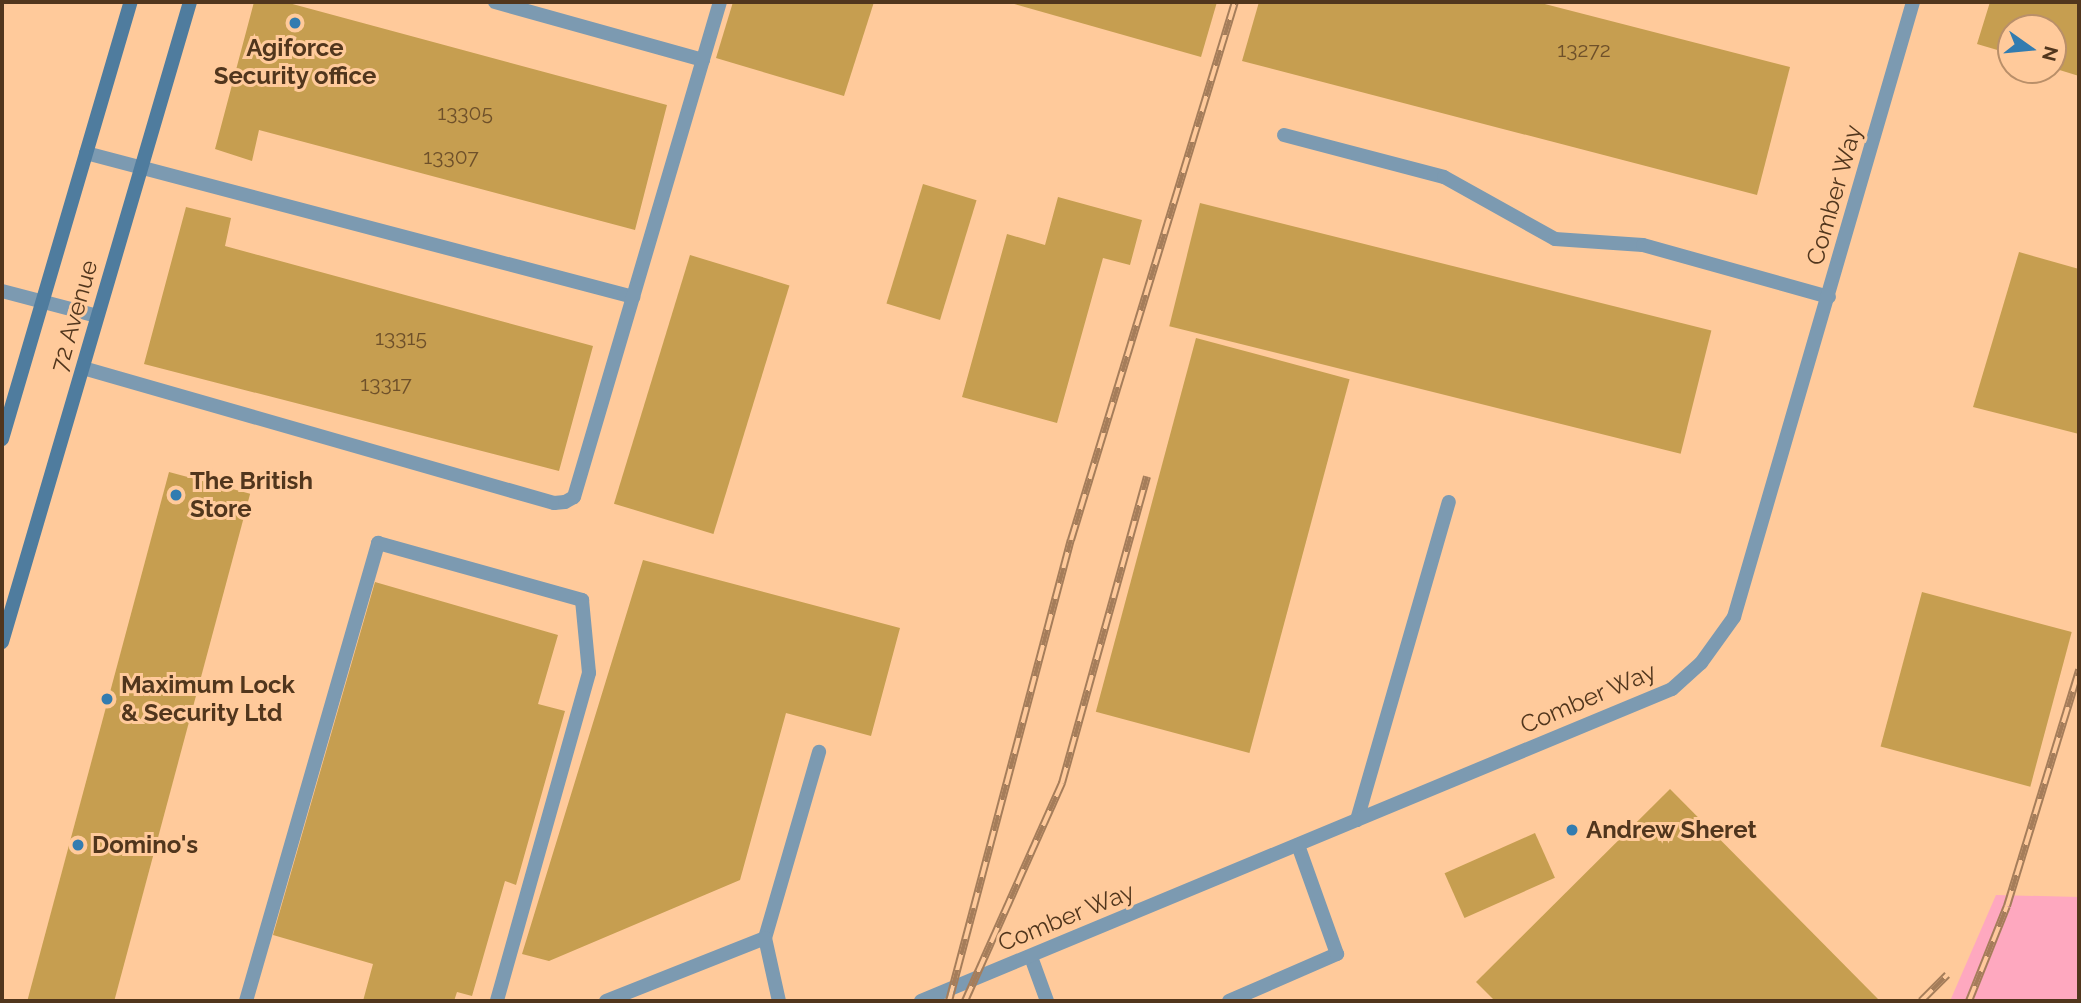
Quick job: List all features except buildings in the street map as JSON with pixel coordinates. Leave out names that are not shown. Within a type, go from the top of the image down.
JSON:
[{"type":"main road","name":"72 Avenue","points":[[2,439],[131,2]]},
{"type":"main road","name":"72 Avenue","points":[[2,642],[190,2]]},
{"type":"street","points":[[495,2],[702,60]]},
{"type":"street","points":[[83,368],[565,502],[574,497],[720,2]]},
{"type":"street","name":"Comber Way","points":[[921,1001],[1672,689],[1701,663],[1734,617],[1913,2]]},
{"type":"street","points":[[1284,135],[1444,177],[1555,239],[1643,245],[1829,297]]},
{"type":"street","points":[[86,153],[633,297]]},
{"type":"street","points":[[2,291],[97,316]]},
{"type":"street","points":[[1357,820],[1449,502]]},
{"type":"street","points":[[246,1001],[378,543],[582,600],[589,673],[497,1001]]},
{"type":"street","points":[[779,1001],[765,938],[819,752]]},
{"type":"street","points":[[1229,1001],[1337,954],[1298,845]]},
{"type":"street","points":[[606,1001],[765,938]]},
{"type":"street","points":[[1031,957],[1047,1001]]},
{"type":"shaded area","points":[[1996,895],[2079,897],[2079,1001],[1950,1001]]},
{"type":"railway","points":[[949,1001],[1071,540],[1235,2]]},
{"type":"railway","points":[[965,1001],[1062,783],[1147,477]]},
{"type":"railway","points":[[1969,1001],[2007,906],[2079,670]]},
{"type":"railway","points":[[1921,1001],[1947,975]]},
{"type":"place","name":"Agiforce Security office","points":[[295,23]]},
{"type":"place","name":"The British Store","points":[[176,495]]},
{"type":"place","name":"Maximum Lock & Security Ltd","points":[[107,699]]},
{"type":"place","name":"Andrew Sheret","points":[[1572,830]]},
{"type":"place","name":"Domino's","points":[[78,845]]}]
